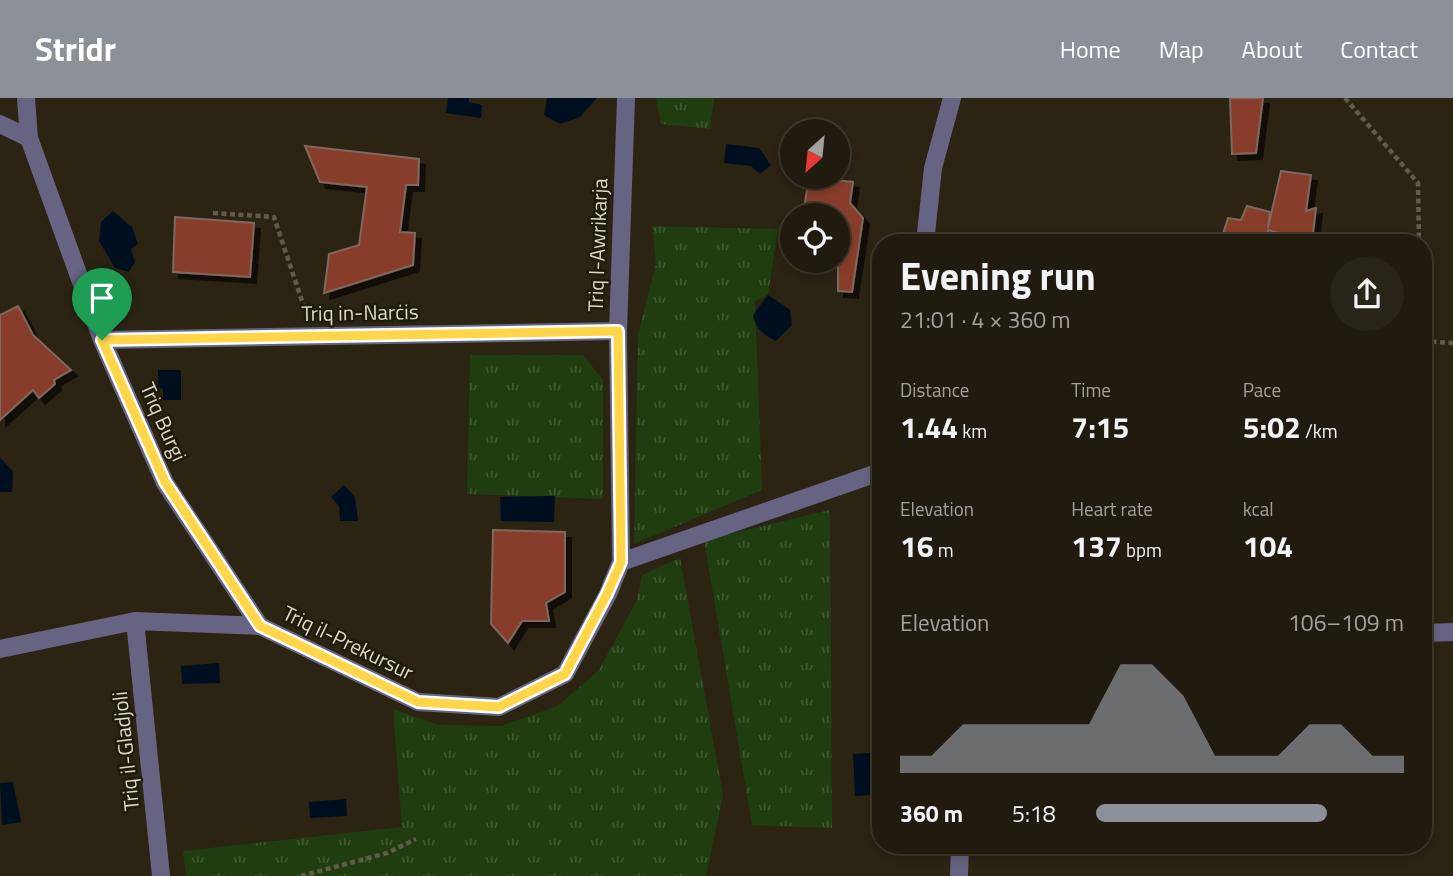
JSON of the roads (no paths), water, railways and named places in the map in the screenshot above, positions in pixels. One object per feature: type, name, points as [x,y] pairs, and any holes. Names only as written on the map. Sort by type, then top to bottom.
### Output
[{"type":"street","name":"Triq Burgi","points":[[26,98],[29,138],[102,340],[165,482],[260,626]]},
{"type":"street","name":"Triq l-Awrikarja","points":[[621,562],[618,331],[626,98]]},
{"type":"street","points":[[926,234],[933,168],[952,98]]},
{"type":"street","points":[[0,124],[29,138]]},
{"type":"street","name":"Triq in-Narċis","points":[[102,340],[618,331]]},
{"type":"street","points":[[621,562],[872,475]]},
{"type":"street","name":"Triq il-Prekursur","points":[[0,649],[135,621],[260,626],[418,702],[499,707],[565,674],[621,562]]},
{"type":"street","name":"Triq il-Gladjoli","points":[[135,621],[161,876]]},
{"type":"street","points":[[1432,633],[1453,632]]},
{"type":"street","points":[[959,876],[960,854]]},
{"type":"water","points":[[448,98],[469,98],[469,102],[482,105],[481,118],[446,113]]},
{"type":"water","points":[[547,98],[597,98],[580,117],[560,124],[544,115]]},
{"type":"water","points":[[726,144],[759,148],[771,165],[760,174],[751,166],[724,163]]},
{"type":"water","points":[[113,211],[132,227],[138,244],[131,249],[135,262],[129,272],[115,268],[99,241],[101,222]]},
{"type":"water","points":[[768,295],[790,310],[792,325],[776,341],[761,331],[753,315]]},
{"type":"water","points":[[158,370],[181,370],[181,400],[163,400],[163,389],[158,387]]},
{"type":"water","points":[[0,458],[13,471],[12,492],[0,492]]},
{"type":"water","points":[[344,485],[355,497],[358,521],[340,521],[339,506],[331,497]]},
{"type":"water","points":[[555,496],[554,522],[501,521],[500,497]]},
{"type":"water","points":[[219,663],[220,683],[182,684],[181,666]]},
{"type":"water","points":[[871,753],[872,795],[855,796],[853,754]]},
{"type":"water","points":[[13,782],[21,822],[2,825],[0,783]]},
{"type":"water","points":[[346,799],[347,816],[310,818],[309,802]]}]
